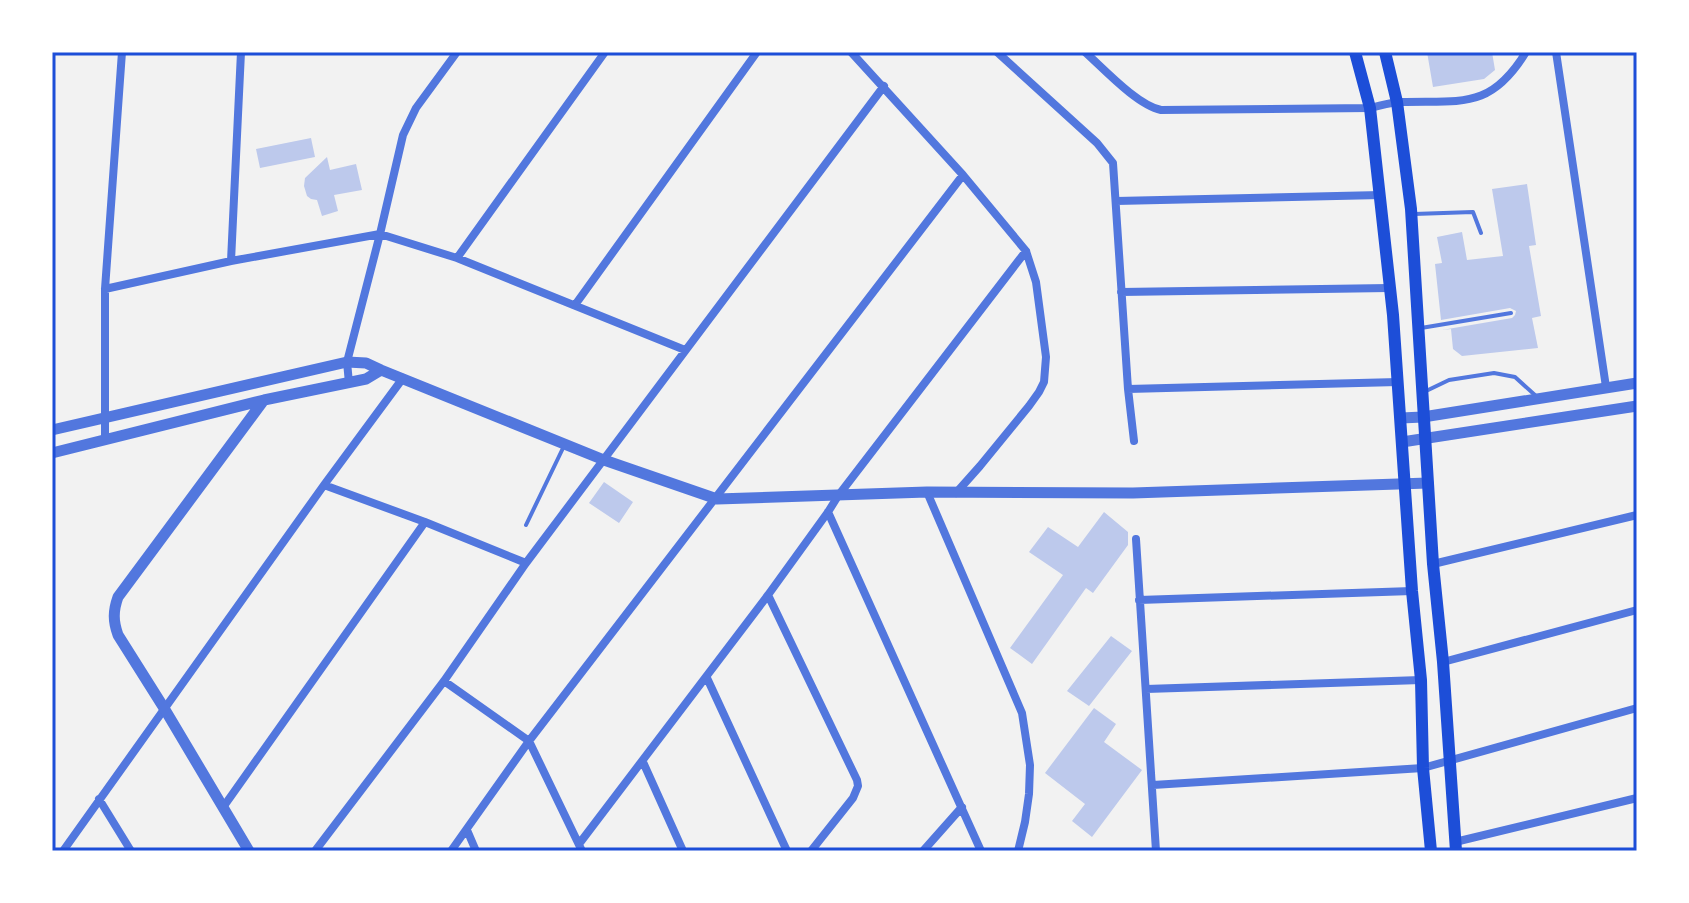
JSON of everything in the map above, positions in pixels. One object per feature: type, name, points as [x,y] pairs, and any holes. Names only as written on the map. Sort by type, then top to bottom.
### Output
[{"type":"main road","points":[[1355,52],[1370,108],[1393,315],[1431,851]]},
{"type":"main road","points":[[1385,52],[1397,102],[1412,214],[1433,564],[1455,846]]},
{"type":"main road","points":[[1393,315],[1419,322]]},
{"type":"street","points":[[105,440],[105,289],[122,52]]},
{"type":"street","points":[[231,261],[241,52]]},
{"type":"street","points":[[349,383],[347,362],[403,135],[408,121],[457,52]]},
{"type":"street","points":[[457,258],[605,52]]},
{"type":"street","points":[[575,305],[757,52]]},
{"type":"street","points":[[851,52],[963,175],[1026,251],[1036,282],[1046,357],[1044,382],[1029,406],[956,493]]},
{"type":"street","points":[[997,52],[1110,158],[1114,172],[1134,441]]},
{"type":"street","points":[[1085,52],[1135,96],[1152,108],[1161,110],[1370,108],[1397,102],[1468,100],[1498,85],[1514,70],[1526,52]]},
{"type":"street","points":[[1556,52],[1606,387]]},
{"type":"street","points":[[315,851],[444,681],[526,563],[884,86]]},
{"type":"street","points":[[451,851],[529,741],[963,175]]},
{"type":"street","points":[[1116,201],[1381,195]]},
{"type":"street","points":[[105,289],[231,261],[380,234],[457,258],[685,350]]},
{"type":"street","points":[[444,681],[529,741],[581,848],[838,496],[1026,251]]},
{"type":"street","points":[[1121,292],[1389,288]]},
{"type":"street","points":[[52,430],[347,362],[366,363],[604,460],[717,499],[927,492],[1133,493],[1428,483]]},
{"type":"street","points":[[52,453],[264,400],[366,379],[381,370]]},
{"type":"street","points":[[63,851],[403,378]]},
{"type":"street","points":[[1128,389],[1398,382]]},
{"type":"street","points":[[1401,418],[1637,383]]},
{"type":"street","points":[[249,851],[118,635],[114,610],[118,597],[264,400]]},
{"type":"street","points":[[1402,442],[1637,406]]},
{"type":"street","points":[[324,485],[526,563]]},
{"type":"street","points":[[927,492],[1022,713],[1030,765],[1029,794],[1018,851]]},
{"type":"street","points":[[828,512],[981,851]]},
{"type":"street","points":[[1433,564],[1637,515]]},
{"type":"street","points":[[224,806],[425,522]]},
{"type":"street","points":[[1136,539],[1156,851]]},
{"type":"street","points":[[1139,600],[1412,591]]},
{"type":"street","points":[[768,595],[857,780],[853,798],[811,851]]},
{"type":"street","points":[[1443,662],[1637,610]]},
{"type":"street","points":[[707,678],[787,851]]},
{"type":"street","points":[[1146,689],[1421,680]]},
{"type":"street","points":[[1153,785],[1423,768],[1637,708]]},
{"type":"street","points":[[643,762],[683,851]]},
{"type":"street","points":[[1455,846],[1637,798]]},
{"type":"street","points":[[99,799],[131,851]]},
{"type":"street","points":[[923,851],[962,807]]},
{"type":"street","points":[[467,830],[476,851]]},
{"type":"lane","points":[[1412,214],[1473,212],[1481,233]]},
{"type":"lane","points":[[1419,322],[1511,313]]},
{"type":"lane","points":[[1422,393],[1449,380],[1494,373],[1515,377],[1539,398]]},
{"type":"lane","points":[[526,525],[565,444]]},
{"type":"building","points":[[1427,52],[1492,52],[1495,70],[1484,79],[1433,87]]},
{"type":"building","points":[[311,138],[315,157],[260,168],[256,149]]},
{"type":"building","points":[[327,157],[330,170],[356,164],[362,190],[334,195],[338,211],[322,216],[317,200],[307,196],[304,186],[305,178]]},
{"type":"building","points":[[1527,184],[1536,245],[1529,246],[1541,316],[1532,318],[1538,348],[1462,356],[1453,349],[1451,329],[1442,330],[1512,318],[1516,311],[1510,308],[1441,320],[1435,264],[1442,263],[1437,237],[1462,232],[1467,260],[1503,256],[1492,189]]},
{"type":"building","points":[[604,482],[633,502],[619,523],[589,503]]},
{"type":"building","points":[[1104,512],[1128,532],[1128,545],[1093,593],[1086,588],[1032,664],[1010,648],[1063,575],[1029,552],[1048,527],[1078,547]]},
{"type":"building","points":[[1111,636],[1132,651],[1089,706],[1067,691]]},
{"type":"building","points":[[1094,708],[1116,724],[1104,742],[1142,770],[1092,837],[1072,821],[1085,804],[1045,773]]}]
